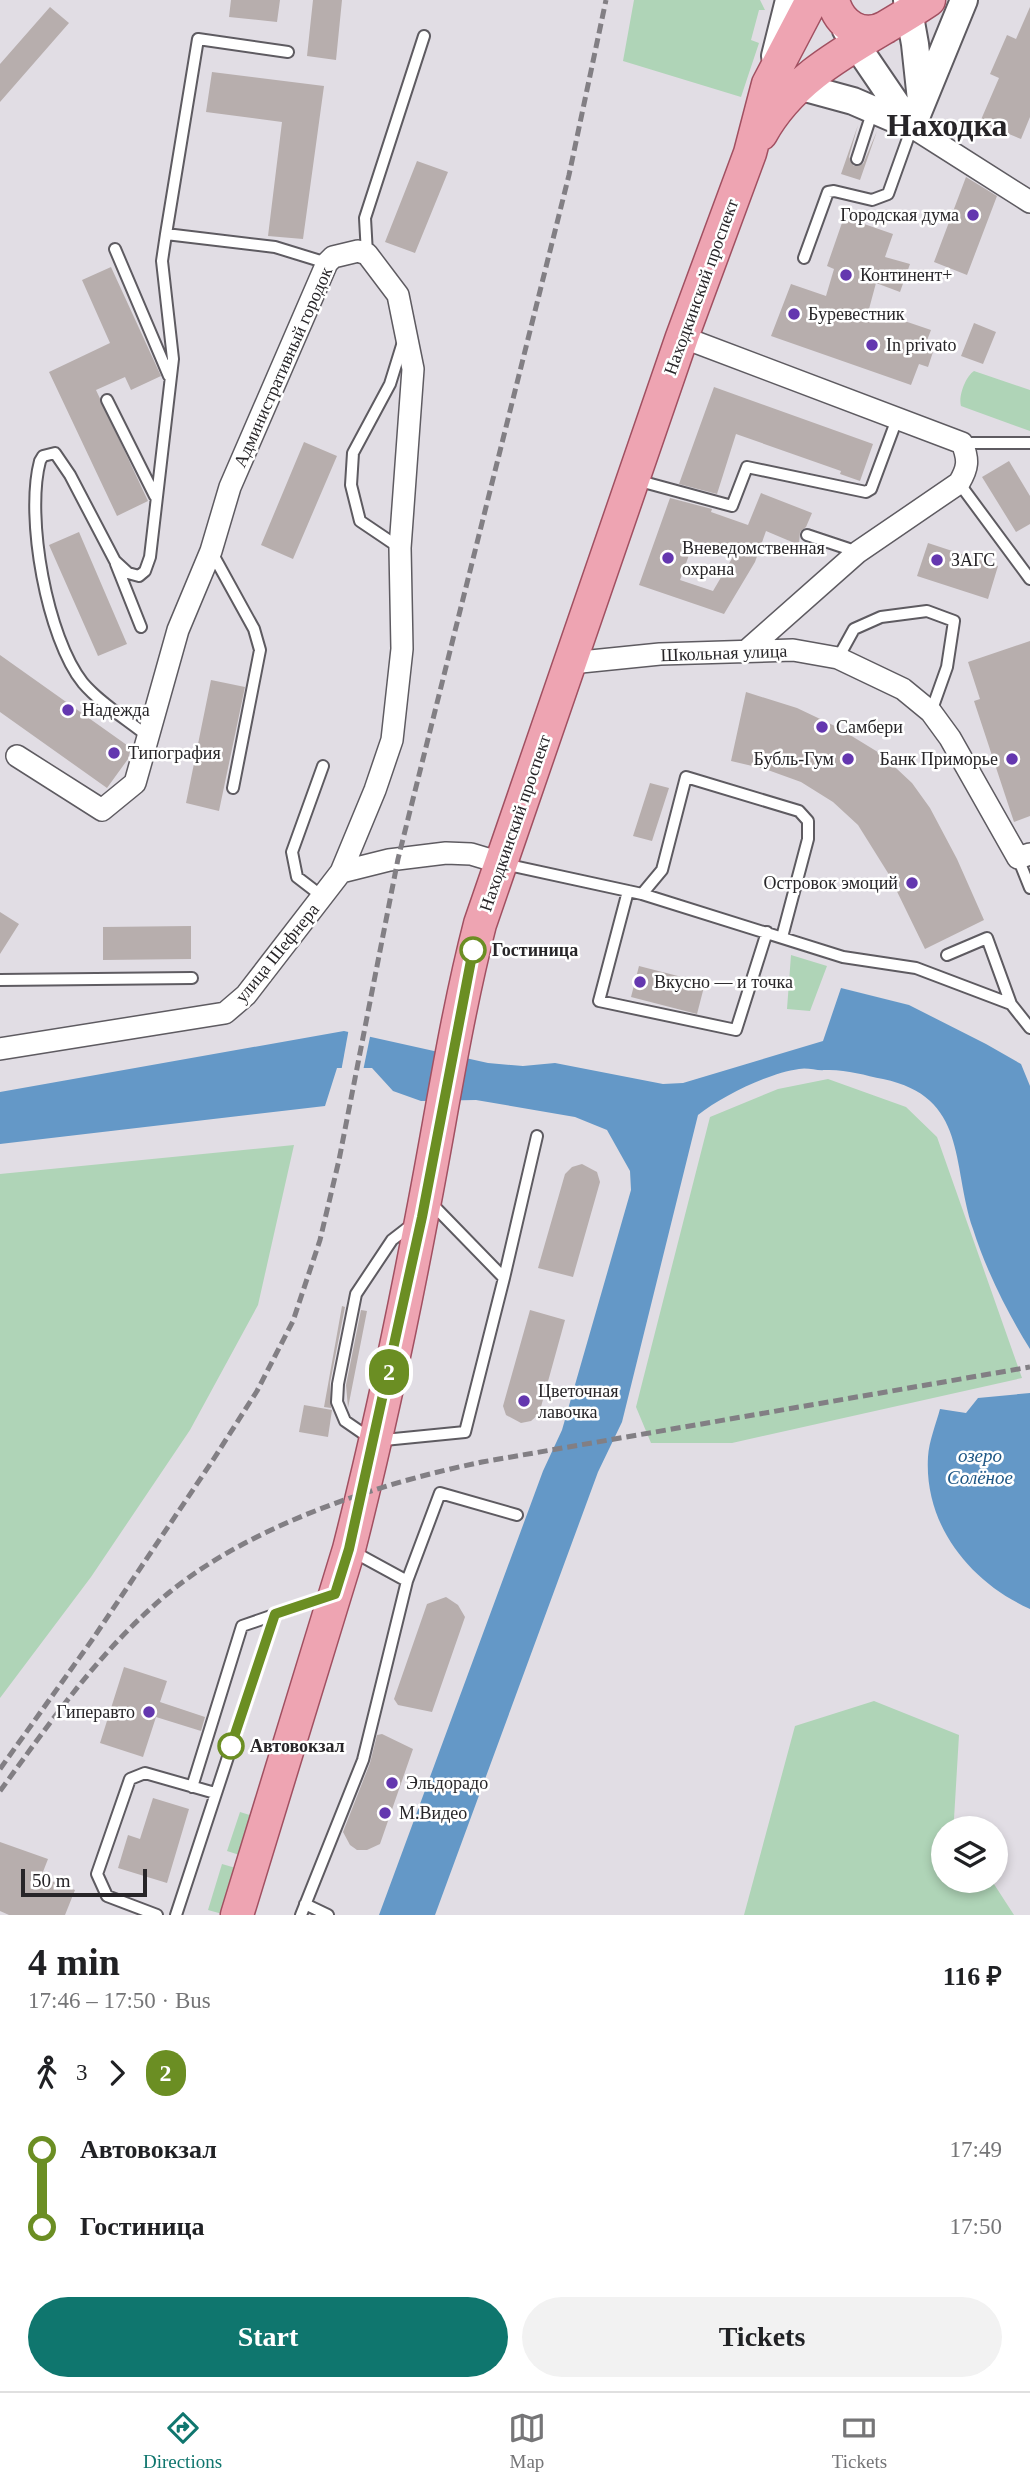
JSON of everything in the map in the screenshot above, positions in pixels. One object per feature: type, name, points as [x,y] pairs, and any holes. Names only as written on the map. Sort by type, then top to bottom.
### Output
[{"type":"main road","name":"Находкинский проспект","points":[[237,1915],[349,1549],[424,1207],[457,1024],[480,924],[682,337],[750,153],[828,3]]},
{"type":"main road","points":[[828,3],[850,27],[861,31],[882,29]]},
{"type":"main road","name":"Находкинский проспект","points":[[783,85],[882,29],[912,3]]},
{"type":"street","points":[[789,0],[783,85],[825,91],[873,110],[917,116]]},
{"type":"street","points":[[917,116],[964,0]]},
{"type":"street","points":[[828,3],[855,46],[917,116],[1030,202]]},
{"type":"street","points":[[912,3],[917,116]]},
{"type":"street","name":"Административный городок","points":[[17,756],[102,810],[135,783],[178,630],[211,551],[230,487],[327,263],[333,257],[358,251],[367,254]]},
{"type":"street","points":[[341,872],[375,790],[392,740],[402,649],[400,548],[413,369],[398,295],[367,254]]},
{"type":"street","points":[[682,337],[962,443],[968,456],[968,469],[959,483],[858,552],[745,652]]},
{"type":"street","name":"Школьная улица","points":[[571,663],[660,654],[793,650],[838,658],[904,689],[931,712],[1024,856]]},
{"type":"street","points":[[341,872],[389,860],[446,853],[471,854],[501,863]]},
{"type":"street","name":"улица Шефнера","points":[[0,1049],[225,1013],[246,995],[341,872]]},
{"type":"lane","points":[[367,254],[365,218],[424,36]]},
{"type":"lane","points":[[115,561],[128,573],[139,576],[145,571],[173,359],[162,261],[198,39],[288,52]]},
{"type":"lane","points":[[857,159],[873,110]]},
{"type":"lane","points":[[804,258],[828,192],[872,200],[888,194],[917,116]]},
{"type":"lane","points":[[166,234],[275,247],[327,263]]},
{"type":"lane","points":[[115,249],[170,379]]},
{"type":"lane","points":[[400,548],[360,521],[351,485],[353,453],[390,384],[405,336]]},
{"type":"lane","points":[[107,400],[155,495]]},
{"type":"lane","points":[[634,480],[732,506],[747,467],[866,492],[871,489],[897,419]]},
{"type":"lane","points":[[962,443],[1030,443]]},
{"type":"lane","points":[[141,627],[115,561],[55,453],[43,456],[38,467],[35,544],[52,610],[70,664],[90,690],[150,737]]},
{"type":"lane","points":[[959,483],[1030,579]]},
{"type":"lane","points":[[807,535],[858,552]]},
{"type":"lane","points":[[211,551],[254,629],[260,650],[233,788]]},
{"type":"lane","points":[[838,658],[853,629],[881,617],[927,611],[954,621],[947,667],[931,712]]},
{"type":"lane","points":[[323,766],[292,852],[293,870],[323,897]]},
{"type":"lane","points":[[642,894],[662,870],[686,777],[799,811],[808,821],[808,839],[782,937]]},
{"type":"lane","points":[[1024,856],[1030,888]]},
{"type":"lane","points":[[501,863],[642,894],[844,957],[916,968],[1011,1004]]},
{"type":"lane","points":[[628,891],[599,1001],[736,1031],[767,932]]},
{"type":"lane","points":[[947,955],[987,938],[1011,1004],[1030,1028]]},
{"type":"lane","points":[[0,980],[191,978]]},
{"type":"lane","points":[[505,1278],[424,1207],[392,1240],[356,1294],[337,1402],[345,1421],[374,1441],[466,1432],[505,1278],[537,1136]]},
{"type":"lane","points":[[328,1915],[303,1910],[363,1760],[407,1581],[440,1493],[517,1516]]},
{"type":"lane","points":[[349,1549],[407,1581]]},
{"type":"lane","points":[[192,1787],[242,1626],[335,1594]]},
{"type":"lane","points":[[176,1915],[275,1614]]},
{"type":"lane","points":[[157,1915],[107,1896],[97,1874],[130,1779],[145,1773],[215,1793]]},
{"type":"green space","points":[[634,0],[760,0],[765,10],[759,10],[751,40],[759,43],[741,97],[623,61]]},
{"type":"green space","points":[[974,371],[1030,390],[1030,431],[961,406],[963,387]]},
{"type":"green space","points":[[791,955],[827,966],[810,1011],[787,1009]]},
{"type":"green space","points":[[828,1079],[906,1107],[937,1137],[1022,1378],[732,1443],[651,1443],[636,1407],[710,1117],[778,1089]]},
{"type":"green space","points":[[294,1145],[258,1305],[190,1430],[91,1577],[0,1698],[0,1174]]},
{"type":"green space","points":[[874,1701],[959,1735],[954,1816],[931,1816],[931,1893],[1000,1893],[1014,1915],[744,1915],[795,1726]]},
{"type":"green space","points":[[240,1812],[262,1819],[249,1858],[227,1851]]},
{"type":"green space","points":[[222,1864],[246,1871],[226,1915],[208,1910]]},
{"type":"water","points":[[841,988],[909,1005],[1021,1064],[1030,1086],[1030,1349],[1005,1306],[984,1260],[966,1204],[952,1136],[943,1117],[930,1101],[910,1088],[883,1079],[847,1071],[802,1069],[787,1071],[746,1086],[698,1115],[622,1422],[598,1472],[435,1915],[379,1915],[543,1471],[562,1430],[631,1190],[630,1171],[607,1130],[575,1117],[476,1100],[421,1101],[393,1091],[372,1068],[337,1068],[325,1106],[0,1144],[0,1092],[344,1031],[488,1063],[523,1066],[555,1063],[663,1084],[683,1083],[823,1041]]},
{"type":"water","name":"озеро Солёное","points":[[1030,1393],[1030,1609],[1008,1598],[988,1583],[970,1567],[955,1548],[934,1506],[928,1457],[940,1409],[966,1413],[978,1398]]},
{"type":"pier","points":[[349,1028],[371,1032],[363,1071],[341,1072]]},
{"type":"building","points":[[231,0],[280,0],[277,22],[229,17]]},
{"type":"building","points":[[313,0],[342,0],[336,60],[307,56]]},
{"type":"building","points":[[50,7],[69,23],[0,102],[0,64]]},
{"type":"building","points":[[1030,7],[1030,117],[1021,139],[980,122],[999,78],[990,74],[1007,35],[1016,39]]},
{"type":"building","points":[[212,72],[324,86],[303,239],[268,236],[282,122],[206,112]]},
{"type":"building","points":[[858,125],[849,157],[854,166],[863,164],[877,131],[860,180],[841,174]]},
{"type":"building","points":[[417,161],[448,172],[415,253],[385,242]]},
{"type":"building","points":[[966,177],[997,196],[967,275],[934,262]]},
{"type":"building","points":[[844,217],[893,234],[885,257],[910,264],[900,292],[876,283],[869,309],[931,330],[926,343],[935,346],[928,367],[919,364],[911,385],[771,336],[791,284],[826,296],[834,269],[827,266]]},
{"type":"building","points":[[111,267],[161,376],[131,390],[125,377],[96,390],[148,501],[117,516],[49,372],[110,343],[82,280]]},
{"type":"building","points":[[974,323],[996,332],[983,364],[961,356]]},
{"type":"building","points":[[714,387],[873,444],[860,481],[840,474],[841,471],[736,434],[717,494],[679,484]]},
{"type":"building","points":[[304,442],[337,456],[293,559],[261,545]]},
{"type":"building","points":[[1009,461],[1030,496],[1030,524],[1016,532],[982,477]]},
{"type":"building","points":[[761,493],[812,513],[806,527],[800,532],[799,545],[766,531],[755,562],[724,614],[639,585],[670,498],[712,509],[711,512],[748,525]],"holes":[[[694,541],[734,555],[713,591],[680,580]]]},
{"type":"building","points":[[79,532],[127,644],[98,656],[49,545]]},
{"type":"building","points":[[928,543],[998,566],[988,599],[917,576]]},
{"type":"building","name":"Банк Приморье","points":[[1030,641],[1030,816],[1014,822],[974,701],[980,699],[968,662]]},
{"type":"building","points":[[0,655],[131,748],[128,759],[107,788],[0,712]]},
{"type":"building","points":[[211,680],[245,687],[219,811],[186,803]]},
{"type":"building","points":[[746,692],[797,708],[837,727],[881,754],[912,783],[930,808],[957,859],[984,920],[925,949],[888,873],[858,825],[833,802],[801,782],[765,769],[731,761]]},
{"type":"building","points":[[650,783],[669,788],[652,841],[633,836]]},
{"type":"building","points":[[0,912],[19,924],[0,954]]},
{"type":"building","points":[[191,926],[191,959],[103,960],[103,927]]},
{"type":"building","points":[[639,966],[705,983],[697,1014],[631,997]]},
{"type":"building","points":[[582,1164],[597,1172],[600,1182],[573,1277],[538,1268],[565,1174],[572,1167]]},
{"type":"building","points":[[342,1306],[345,1307],[330,1383],[331,1408],[324,1407]]},
{"type":"building","points":[[361,1310],[367,1311],[348,1408],[346,1385]]},
{"type":"building","points":[[530,1310],[565,1320],[539,1414],[531,1421],[521,1423],[506,1415],[503,1406]]},
{"type":"building","points":[[304,1405],[332,1410],[328,1437],[299,1432]]},
{"type":"building","points":[[446,1597],[458,1605],[465,1617],[432,1712],[398,1705],[394,1699],[427,1604]]},
{"type":"building","points":[[124,1667],[167,1681],[160,1702],[205,1717],[201,1731],[156,1717],[143,1757],[100,1743]]},
{"type":"building","points":[[382,1734],[413,1749],[380,1844],[367,1850],[357,1850],[350,1845],[343,1832],[370,1763],[377,1735]]},
{"type":"building","points":[[153,1798],[189,1809],[167,1883],[118,1868],[128,1835],[140,1839]]},
{"type":"building","points":[[0,1842],[48,1859],[41,1877],[75,1890],[65,1915],[9,1915],[0,1911]]},
{"type":"railway","points":[[0,1769],[92,1640],[213,1460],[257,1391],[293,1321],[320,1240],[339,1160],[398,859],[569,175],[606,0]]},
{"type":"railway","points":[[0,1791],[79,1685],[146,1613],[204,1567],[279,1526],[319,1509],[402,1482],[482,1462],[1030,1367]]},
{"type":"bus line","name":"2","points":[[231,1746],[275,1614],[335,1594],[349,1549],[422,1217],[473,950]]},
{"type":"place","name":"Городская дума","points":[[973,215]]},
{"type":"place","name":"Континент+","points":[[846,275]]},
{"type":"place","name":"Буревестник","points":[[794,314]]},
{"type":"place","name":"In privato","points":[[872,345]]},
{"type":"place","name":"Вневедомственная охрана","points":[[668,558]]},
{"type":"place","name":"ЗАГС","points":[[937,560]]},
{"type":"place","name":"Надежда","points":[[68,710]]},
{"type":"place","name":"Самбери","points":[[822,727]]},
{"type":"place","name":"Типография","points":[[114,753]]},
{"type":"place","name":"Бубль-Гум","points":[[848,759]]},
{"type":"place","name":"Банк Приморье","points":[[1012,759]]},
{"type":"place","name":"Островок эмоций","points":[[912,883]]},
{"type":"place","name":"Гостиница","points":[[473,950]]},
{"type":"place","name":"Вкусно — и точка","points":[[640,982]]},
{"type":"place","name":"Цветочная лавочка","points":[[524,1401]]},
{"type":"place","name":"Гиперавто","points":[[149,1712]]},
{"type":"place","name":"Автовокзал","points":[[231,1746]]},
{"type":"place","name":"Эльдорадо","points":[[392,1783]]},
{"type":"place","name":"М.Видео","points":[[385,1813]]},
{"type":"district","name":"Находка","points":[[947,125]]}]
